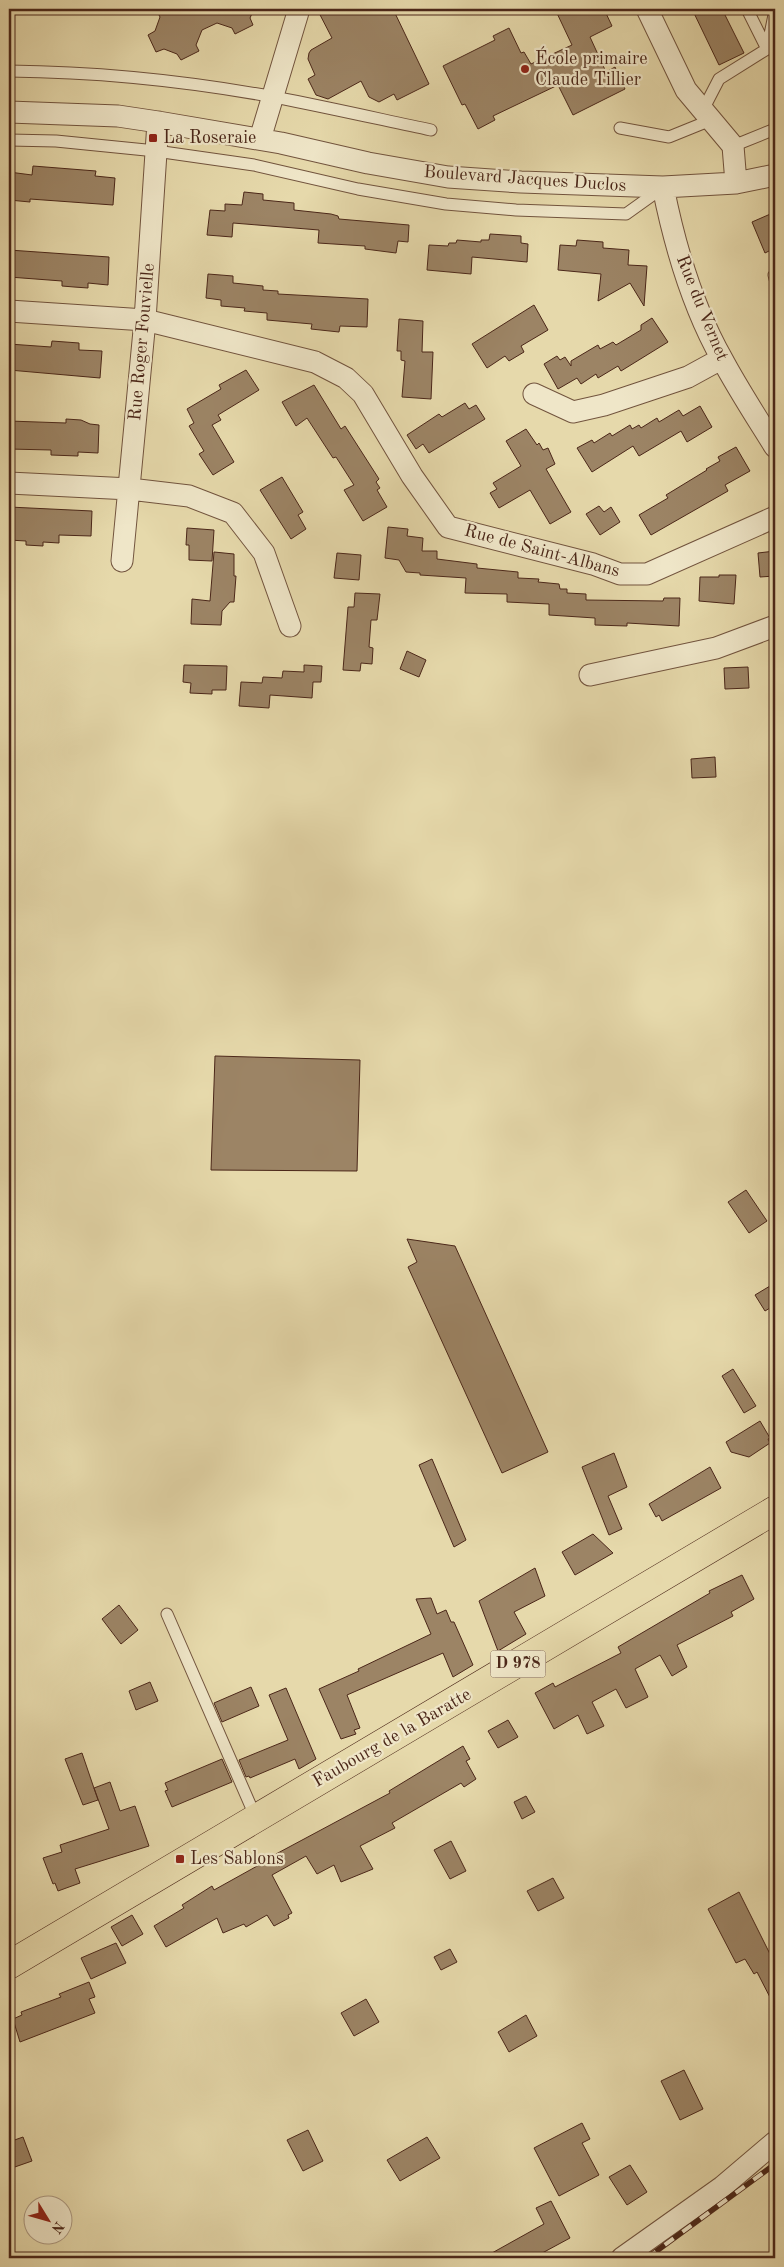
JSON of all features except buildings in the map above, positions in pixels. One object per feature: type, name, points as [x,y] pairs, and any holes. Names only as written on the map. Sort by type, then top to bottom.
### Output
[{"type":"main road","name":"Faubourg de la Baratte","points":[[9,1965],[775,1510]]},
{"type":"street","points":[[260,139],[299,9]]},
{"type":"street","points":[[647,9],[686,90],[734,146],[736,182]]},
{"type":"street","name":"Boulevard Jacques Duclos","points":[[9,112],[118,116],[260,139],[448,177],[663,188],[736,182],[775,175]]},
{"type":"street","name":"Rue Roger Fouvielle","points":[[122,561],[144,320],[158,122]]},
{"type":"street","name":"Rue du Vernet","points":[[663,188],[688,282],[721,359],[775,447]]},
{"type":"street","name":"Rue de Saint-Albans","points":[[9,311],[144,320],[315,362],[346,378],[364,394],[412,476],[448,527],[593,564],[620,574],[647,574],[775,517]]},
{"type":"street","points":[[534,394],[573,412],[604,405],[688,376],[721,359]]},
{"type":"street","points":[[9,483],[130,489],[189,496],[233,513],[264,553],[290,626]]},
{"type":"street","points":[[590,675],[716,648],[775,626]]},
{"type":"street","points":[[622,2258],[722,2187],[775,2142]]},
{"type":"lane","points":[[747,9],[767,50]]},
{"type":"lane","points":[[620,128],[669,137],[707,115],[720,78],[767,50],[775,10]]},
{"type":"lane","points":[[9,71],[57,71],[173,83],[273,97],[431,130]]},
{"type":"lane","points":[[734,146],[775,130]]},
{"type":"lane","points":[[9,140],[56,141],[156,150],[254,165],[358,189],[446,204],[516,210],[626,214],[663,188]]},
{"type":"lane","points":[[775,275],[775,279]]},
{"type":"lane","points":[[167,1614],[256,1818]]},
{"type":"railway","points":[[647,2258],[775,2164]]},
{"type":"place","name":"École primaire Claude Tillier","points":[[525,69]]},
{"type":"place","name":"La Roseraie","points":[[153,138]]},
{"type":"place","name":"Les Sablons","points":[[180,1859]]}]
